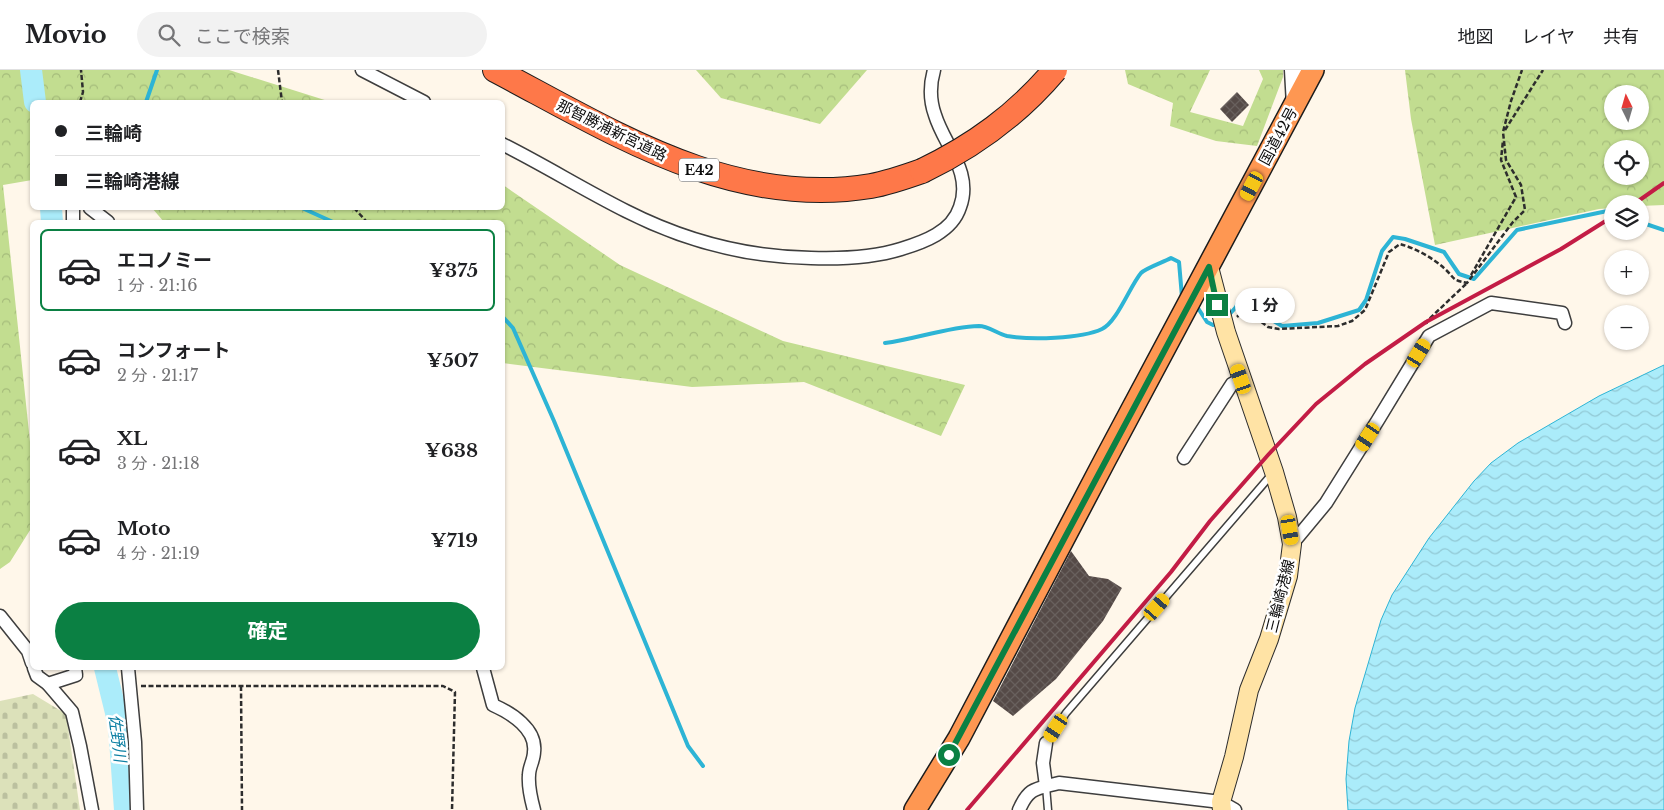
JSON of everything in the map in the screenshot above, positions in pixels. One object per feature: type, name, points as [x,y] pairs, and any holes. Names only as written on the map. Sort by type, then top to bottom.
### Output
[{"type":"highway","name":"那智勝浦新宮道路","points":[[495,70],[628,140],[700,170],[730,179],[790,190],[817,191],[873,186],[922,171],[948,158],[977,141],[1005,120],[1040,88],[1055,70]]},
{"type":"highway","name":"国道42号","points":[[915,810],[960,738],[1314,70]]},
{"type":"main road","name":"三輪崎港線","points":[[1209,267],[1217,305],[1231,327],[1241,379],[1274,472],[1287,517],[1292,544],[1288,576],[1269,639],[1250,690],[1234,757],[1226,807]]},
{"type":"street","points":[[362,70],[420,100]]},
{"type":"street","points":[[505,146],[627,212],[668,229],[720,246],[754,254],[796,258],[847,259],[877,255],[917,244],[939,234],[947,227],[960,207],[963,193],[962,171],[935,115],[931,98],[934,70]]},
{"type":"street","points":[[1293,70],[1295,105]]},
{"type":"street","points":[[93,210],[105,220]]},
{"type":"street","points":[[1292,544],[1331,494],[1429,336],[1491,303],[1562,313],[1565,323]]},
{"type":"street","points":[[1184,458],[1232,384],[1241,379]]},
{"type":"street","points":[[0,616],[28,651],[30,658]]},
{"type":"street","points":[[35,670],[37,676],[48,684],[72,712],[92,810]]},
{"type":"street","points":[[48,684],[76,675],[75,670]]},
{"type":"street","points":[[128,670],[135,742],[137,810]]},
{"type":"street","points":[[484,670],[493,705],[523,724],[534,740],[535,750],[529,773],[534,810]]},
{"type":"street","points":[[1046,743],[1043,763],[1046,786]]},
{"type":"street","points":[[1019,810],[1025,796],[1034,789],[1059,783],[1226,807]]},
{"type":"lane","points":[[1046,743],[1066,712],[1274,472]]},
{"type":"lane","points":[[1046,786],[1048,810]]},
{"type":"path","points":[[80,70],[82,92],[80,100]]},
{"type":"path","points":[[278,70],[282,100]]},
{"type":"path","points":[[1467,283],[1516,197],[1501,160],[1510,101],[1522,70]]},
{"type":"path","points":[[1426,322],[1467,283],[1513,222],[1525,210],[1522,185],[1506,160],[1504,132],[1543,70]]},
{"type":"path","points":[[356,210],[365,220]]},
{"type":"path","points":[[1231,327],[1238,315],[1243,311],[1268,327],[1279,330],[1338,326],[1352,321],[1365,310],[1389,252],[1400,244],[1420,252],[1444,268],[1455,281],[1467,283]]},
{"type":"path","points":[[129,686],[443,686],[455,692],[452,810]]},
{"type":"path","points":[[241,686],[242,810]]},
{"type":"green space","points":[[0,70],[229,70],[325,100],[30,100],[30,180],[3,185],[30,442],[30,530],[10,562],[0,569]]},
{"type":"green space","points":[[696,70],[867,70],[820,124],[721,98]]},
{"type":"green space","points":[[1125,70],[1210,70],[1190,112],[1243,126],[1263,79],[1259,70],[1283,70],[1283,77],[1257,146],[1216,141],[1170,126],[1173,103],[1128,84]]},
{"type":"green space","points":[[1405,70],[1664,70],[1664,205],[1649,206],[1649,195],[1604,195],[1604,209],[1435,245],[1411,119]]},
{"type":"green space","points":[[505,186],[620,265],[783,341],[965,385],[941,436],[804,382],[692,387],[505,363],[505,220],[162,220],[154,210],[505,210]]},
{"type":"green space","points":[[33,694],[66,714],[80,810],[0,810],[0,701]]},
{"type":"water","points":[[1664,365],[1664,810],[1348,810],[1346,779],[1349,741],[1355,708],[1381,620],[1392,595],[1429,538],[1474,481],[1491,463],[1518,443],[1599,396]]},
{"type":"building","points":[[1237,92],[1249,105],[1232,122],[1220,109]]},
{"type":"building","points":[[1071,551],[1089,576],[1108,579],[1122,588],[1103,621],[1056,679],[1013,716],[993,701]]},
{"type":"waterway","name":"佐野川","points":[[31,70],[35,100]]},
{"type":"waterway","points":[[147,100],[157,70]]},
{"type":"waterway","name":"佐野川","points":[[51,210],[52,220]]},
{"type":"waterway","points":[[306,210],[329,220]]},
{"type":"waterway","points":[[1228,316],[1236,307],[1240,298],[1253,292],[1260,296],[1272,320],[1282,326],[1318,323],[1359,310],[1366,300],[1382,251],[1393,237],[1444,252],[1459,274],[1474,279],[1517,230],[1604,212]]},
{"type":"waterway","points":[[1649,225],[1664,230]]},
{"type":"waterway","points":[[885,343],[979,326],[1007,336],[1029,338],[1069,337],[1093,332],[1102,329],[1113,319],[1141,273],[1171,258],[1179,262],[1183,298]]},
{"type":"waterway","points":[[1196,305],[1207,322],[1213,325],[1218,322]]},
{"type":"waterway","points":[[505,319],[513,328],[554,421],[688,746],[703,766]]},
{"type":"waterway","name":"佐野川","points":[[105,670],[119,725],[125,810]]},
{"type":"railway","points":[[1647,195],[1664,183]]},
{"type":"railway","points":[[967,810],[1171,572],[1210,521],[1316,404],[1365,364],[1426,322],[1561,249],[1604,222]]},
{"type":"route","points":[[949,755],[960,738],[1105,460],[1209,267],[1217,305]]}]
